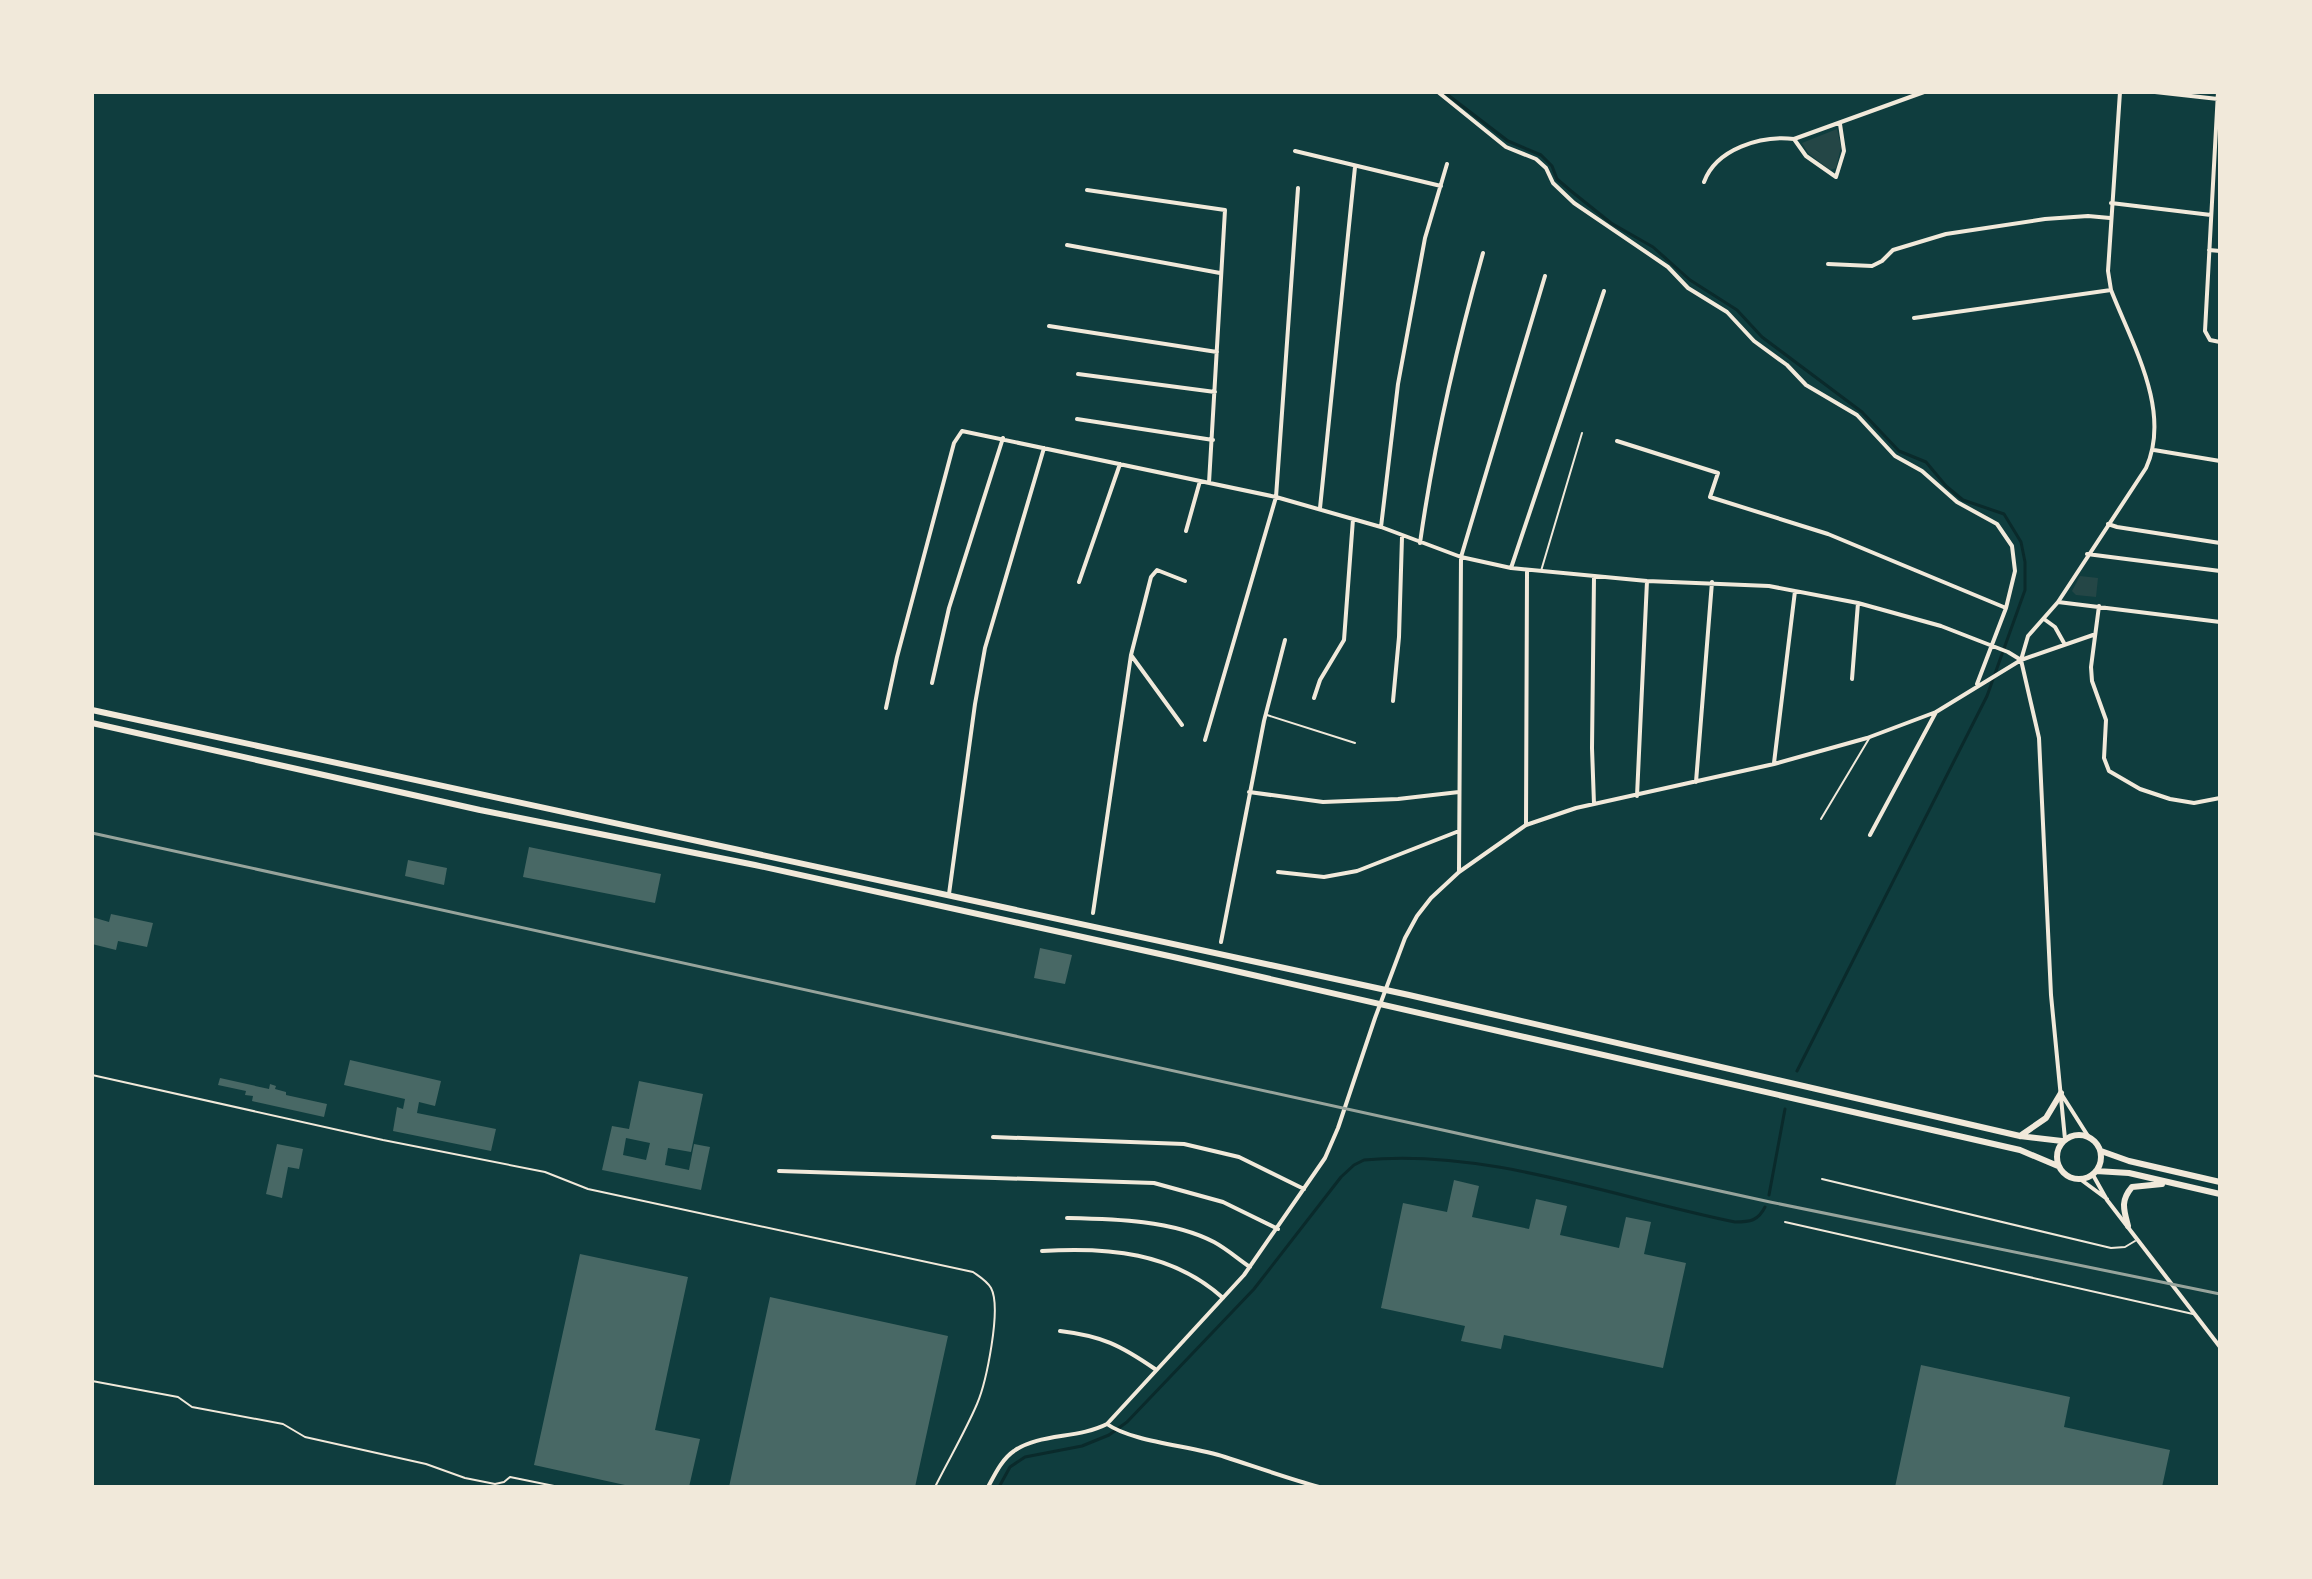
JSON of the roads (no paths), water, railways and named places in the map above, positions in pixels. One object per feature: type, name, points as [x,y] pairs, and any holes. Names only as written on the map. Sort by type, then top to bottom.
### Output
[{"type":"main road","points":[[92,710],[1385,989],[2020,1136],[2064,1140],[2078,1134],[2088,1136],[2101,1151],[2101,1162],[2095,1173]]},
{"type":"main road","points":[[92,723],[480,810],[755,865],[1380,1003],[2020,1150],[2080,1179],[2095,1173],[2129,1173],[2220,1194]]},
{"type":"main road","points":[[2020,1136],[2046,1118],[2061,1093]]},
{"type":"main road","points":[[2058,1166],[2057,1150],[2064,1140]]},
{"type":"main road","points":[[2101,1151],[2129,1161],[2220,1182]]},
{"type":"main road","points":[[2128,1226],[2123,1205],[2124,1196],[2132,1187],[2174,1184]]},
{"type":"street","points":[[1438,92],[1506,147],[1536,159],[1546,168],[1553,183],[1574,203],[1668,267],[1688,288],[1727,312],[1754,341],[1787,365],[1806,385],[1857,415],[1895,456],[1922,471],[1957,502],[1997,524],[2012,546],[2015,562],[2006,608],[1976,686]]},
{"type":"street","points":[[1704,182],[1713,165],[1735,150],[1764,141],[1794,139],[1924,92]]},
{"type":"street","points":[[2064,1140],[2051,995],[2039,738],[2021,660],[2028,636],[2058,602],[2146,468],[2154,450],[2156,434],[2152,399],[2111,290],[2108,271],[2120,92]]},
{"type":"street","points":[[2155,92],[2218,99]]},
{"type":"street","points":[[2218,92],[2217,176],[2211,215],[2205,331],[2208,338],[2220,342]]},
{"type":"street","points":[[1794,139],[1806,156],[1836,177],[1844,151],[1840,124]]},
{"type":"street","points":[[1295,151],[1441,186]]},
{"type":"street","points":[[1381,527],[1398,384],[1425,238],[1447,164]]},
{"type":"street","points":[[1320,508],[1355,167]]},
{"type":"street","points":[[1205,740],[1276,497],[1298,188]]},
{"type":"street","points":[[1087,190],[1225,210],[1209,483]]},
{"type":"street","points":[[2111,203],[2211,215]]},
{"type":"street","points":[[1828,264],[1872,266],[1893,250],[1946,234],[2045,219],[2110,218]]},
{"type":"street","points":[[1067,245],[1220,273]]},
{"type":"street","points":[[2209,250],[2220,251]]},
{"type":"street","points":[[1420,543],[1430,470],[1443,409],[1483,253]]},
{"type":"street","points":[[1459,872],[1461,557],[1545,276]]},
{"type":"street","points":[[1914,318],[2111,290]]},
{"type":"street","points":[[1511,568],[1604,291]]},
{"type":"street","points":[[1049,326],[1217,352]]},
{"type":"street","points":[[1078,374],[1215,392]]},
{"type":"street","points":[[1077,419],[1213,440]]},
{"type":"street","points":[[886,708],[954,443],[962,431],[1276,497],[1381,527],[1461,557],[1511,568],[1647,581],[1769,586],[1858,603],[1941,626],[2021,660]]},
{"type":"street","points":[[932,683],[949,608],[1003,438]]},
{"type":"street","points":[[1617,441],[1718,473],[1710,497],[1828,534],[2006,608]]},
{"type":"street","points":[[949,894],[985,648],[1045,447]]},
{"type":"street","points":[[2154,450],[2220,461]]},
{"type":"street","points":[[1079,582],[1120,464]]},
{"type":"street","points":[[1186,531],[1200,481]]},
{"type":"street","points":[[1314,698],[1320,680],[1344,640],[1353,519]]},
{"type":"street","points":[[2108,524],[2220,543]]},
{"type":"street","points":[[1393,701],[1399,637],[1402,537]]},
{"type":"street","points":[[2087,554],[2220,571]]},
{"type":"street","points":[[1093,913],[1131,655],[1153,571],[1163,570],[1185,581]]},
{"type":"street","points":[[1526,825],[1527,571]]},
{"type":"street","points":[[1594,577],[1594,804]]},
{"type":"street","points":[[1637,796],[1647,581]]},
{"type":"street","points":[[1696,782],[1712,582]]},
{"type":"street","points":[[1774,764],[1795,591]]},
{"type":"street","points":[[2058,602],[2220,622]]},
{"type":"street","points":[[1852,679],[1858,603]]},
{"type":"street","points":[[2099,606],[2093,635],[2092,681],[2106,720],[2104,758],[2109,771],[2140,789],[2170,799],[2194,803],[2220,798]]},
{"type":"street","points":[[2044,619],[2055,627],[2064,643]]},
{"type":"street","points":[[988,1487],[1007,1457],[1024,1445],[1089,1433],[1107,1424],[1250,1267],[1332,1144],[1385,989],[1417,916],[1459,872],[1526,825],[1594,804],[1774,764],[1870,736],[1936,712],[2021,660],[2093,635]]},
{"type":"street","points":[[1221,942],[1249,792],[1285,640]]},
{"type":"street","points":[[1131,655],[1182,725]]},
{"type":"street","points":[[1870,835],[1936,712]]},
{"type":"street","points":[[1249,792],[1323,802],[1398,799],[1459,792]]},
{"type":"street","points":[[1278,872],[1324,877],[1357,871],[1459,831]]},
{"type":"street","points":[[2061,1093],[2088,1136]]},
{"type":"street","points":[[993,1137],[1184,1144],[1212,1149],[1253,1163],[1304,1189]]},
{"type":"street","points":[[779,1171],[1154,1183],[1223,1202],[1278,1229]]},
{"type":"street","points":[[2095,1173],[2107,1200]]},
{"type":"street","points":[[2080,1179],[2107,1200],[2220,1347]]},
{"type":"street","points":[[1067,1218],[1163,1225],[1213,1242],[1250,1267]]},
{"type":"street","points":[[1042,1251],[1111,1252],[1178,1266],[1202,1280],[1223,1298]]},
{"type":"street","points":[[1060,1331],[1092,1335],[1128,1351],[1155,1369]]},
{"type":"street","points":[[1107,1424],[1123,1435],[1224,1457],[1263,1472],[1319,1487]]},
{"type":"lane","points":[[1541,572],[1582,433]]},
{"type":"lane","points":[[1266,714],[1355,743]]},
{"type":"lane","points":[[1821,819],[1870,736]]},
{"type":"lane","points":[[92,1075],[383,1140],[545,1172],[588,1189],[973,1272],[985,1280],[994,1296],[996,1314],[991,1343],[978,1401],[935,1487]]},
{"type":"lane","points":[[1822,1179],[2111,1248],[2125,1247],[2138,1239]]},
{"type":"lane","points":[[1785,1222],[2194,1314]]},
{"type":"lane","points":[[92,1381],[178,1397],[192,1407],[283,1424],[305,1437],[426,1464],[484,1482],[504,1482],[510,1477],[559,1487]]},
{"type":"waterway","points":[[1444,92],[1508,141],[1541,155],[1552,166],[1557,179],[1571,191],[1611,223],[1653,247],[1690,280],[1737,310],[1762,337],[1862,412],[1899,451],[1926,462],[1946,486],[1963,500],[2004,514],[2021,542],[2025,590],[1987,696],[1797,1071]]},
{"type":"waterway","points":[[1769,1195],[1785,1109]]},
{"type":"waterway","points":[[999,1487],[1010,1467],[1025,1457],[1082,1446],[1109,1435],[1127,1422],[1254,1289],[1341,1177],[1364,1160],[1410,1158],[1504,1168],[1735,1222],[1753,1220],[1765,1207]]},
{"type":"railway","points":[[92,833],[1770,1202],[2220,1294]]}]
